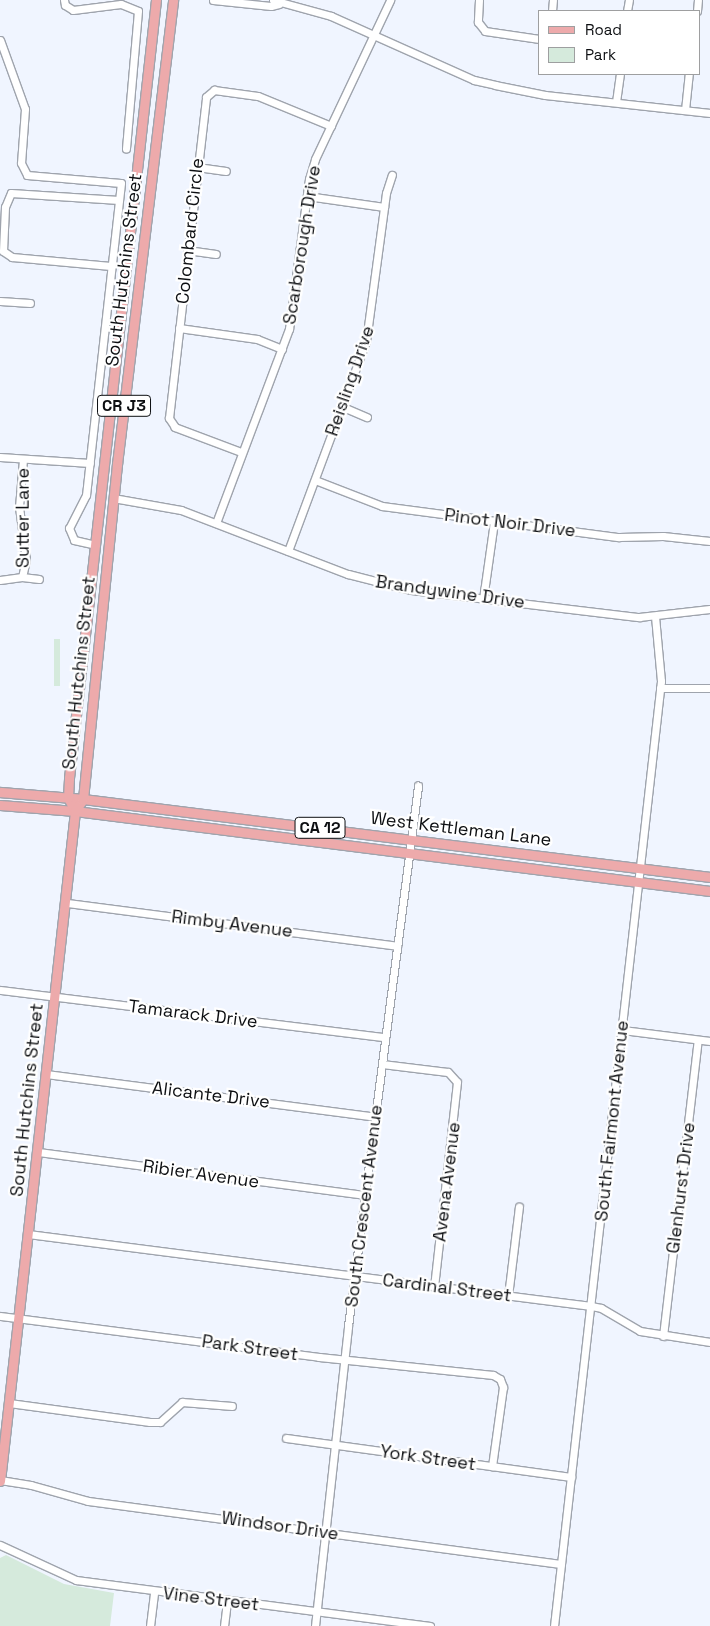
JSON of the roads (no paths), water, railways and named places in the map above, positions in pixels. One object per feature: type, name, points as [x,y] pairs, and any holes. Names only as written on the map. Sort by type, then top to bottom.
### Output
[{"type":"main road","name":"South Hutchins Street","points":[[68,798],[81,666],[156,0]]},
{"type":"main road","name":"South Hutchins Street","points":[[0,1480],[67,902],[75,811],[83,799],[113,498],[173,0]]},
{"type":"main road","points":[[81,666],[85,681],[94,691]]},
{"type":"main road","name":"West Kettleman Lane","points":[[0,792],[83,799],[710,877]]},
{"type":"main road","points":[[68,798],[75,811]]},
{"type":"main road","name":"West Kettleman Lane","points":[[0,805],[75,811],[710,891]]},
{"type":"main road","points":[[205,827],[232,817]]},
{"type":"street","points":[[64,0],[65,5],[74,10],[121,4],[138,11],[126,148]]},
{"type":"street","points":[[213,0],[271,6],[276,2],[330,16],[474,80],[545,95],[710,113]]},
{"type":"street","name":"Scarborough Drive","points":[[216,523],[241,452],[282,349],[293,310],[307,196],[315,159],[390,0]]},
{"type":"street","points":[[479,0],[478,22],[485,31],[538,38]]},
{"type":"street","points":[[0,40],[25,109],[22,169],[32,176],[121,183],[86,495],[69,528],[74,540],[95,545]]},
{"type":"street","points":[[616,102],[620,75]]},
{"type":"street","points":[[685,110],[689,75]]},
{"type":"street","name":"Colombard Circle","points":[[241,452],[171,423],[187,250],[206,97],[214,90],[273,100],[330,126]]},
{"type":"street","points":[[196,167],[226,171]]},
{"type":"street","name":"Reisling Drive","points":[[288,551],[366,341],[384,207],[392,175]]},
{"type":"street","points":[[112,266],[12,258],[2,250],[6,207],[12,193],[119,200]]},
{"type":"street","points":[[307,196],[384,207]]},
{"type":"street","points":[[187,250],[216,254]]},
{"type":"street","points":[[0,301],[30,303]]},
{"type":"street","points":[[179,328],[257,339],[282,349]]},
{"type":"street","points":[[343,406],[368,417]]},
{"type":"street","points":[[0,457],[90,463]]},
{"type":"street","name":"Sutter Lane","points":[[22,576],[26,560],[19,507],[23,459]]},
{"type":"street","name":"Pinot Noir Drive","points":[[314,480],[382,506],[619,537],[663,536],[710,541]]},
{"type":"street","name":"Brandywine Drive","points":[[113,498],[173,509],[216,523],[376,583],[483,599],[639,617],[710,609]]},
{"type":"street","points":[[483,599],[494,522]]},
{"type":"street","points":[[0,580],[22,576],[40,579]]},
{"type":"street","name":"South Fairmont Avenue","points":[[554,1626],[660,688],[655,616]]},
{"type":"street","points":[[660,688],[710,688]]},
{"type":"street","name":"South Crescent Avenue","points":[[315,1626],[354,1276],[409,839],[418,786]]},
{"type":"street","name":"Rimby Avenue","points":[[67,902],[397,946]]},
{"type":"street","name":"Tamarack Drive","points":[[0,990],[385,1038]]},
{"type":"street","points":[[622,1030],[710,1041]]},
{"type":"street","name":"Glenhurst Drive","points":[[663,1336],[698,1040]]},
{"type":"street","name":"Avena Avenue","points":[[382,1064],[448,1072],[455,1076],[458,1088],[434,1288]]},
{"type":"street","name":"Alicante Drive","points":[[46,1074],[375,1117]]},
{"type":"street","name":"Ribier Avenue","points":[[38,1152],[364,1195]]},
{"type":"street","points":[[508,1296],[519,1207]]},
{"type":"street","name":"Cardinal Street","points":[[28,1234],[434,1288],[591,1306],[602,1308],[640,1331],[710,1342]]},
{"type":"street","name":"Park Street","points":[[0,1316],[344,1360],[493,1375],[500,1380],[503,1387],[492,1466]]},
{"type":"street","points":[[9,1403],[155,1422],[160,1422],[182,1402],[232,1406]]},
{"type":"street","name":"York Street","points":[[286,1438],[571,1477]]},
{"type":"street","name":"Windsor Drive","points":[[0,1480],[31,1484],[88,1501],[561,1564]]},
{"type":"street","name":"Vine Street","points":[[0,1545],[76,1580],[154,1592],[430,1626]]},
{"type":"street","points":[[150,1626],[154,1592]]},
{"type":"street","points":[[224,1626],[227,1601]]}]
